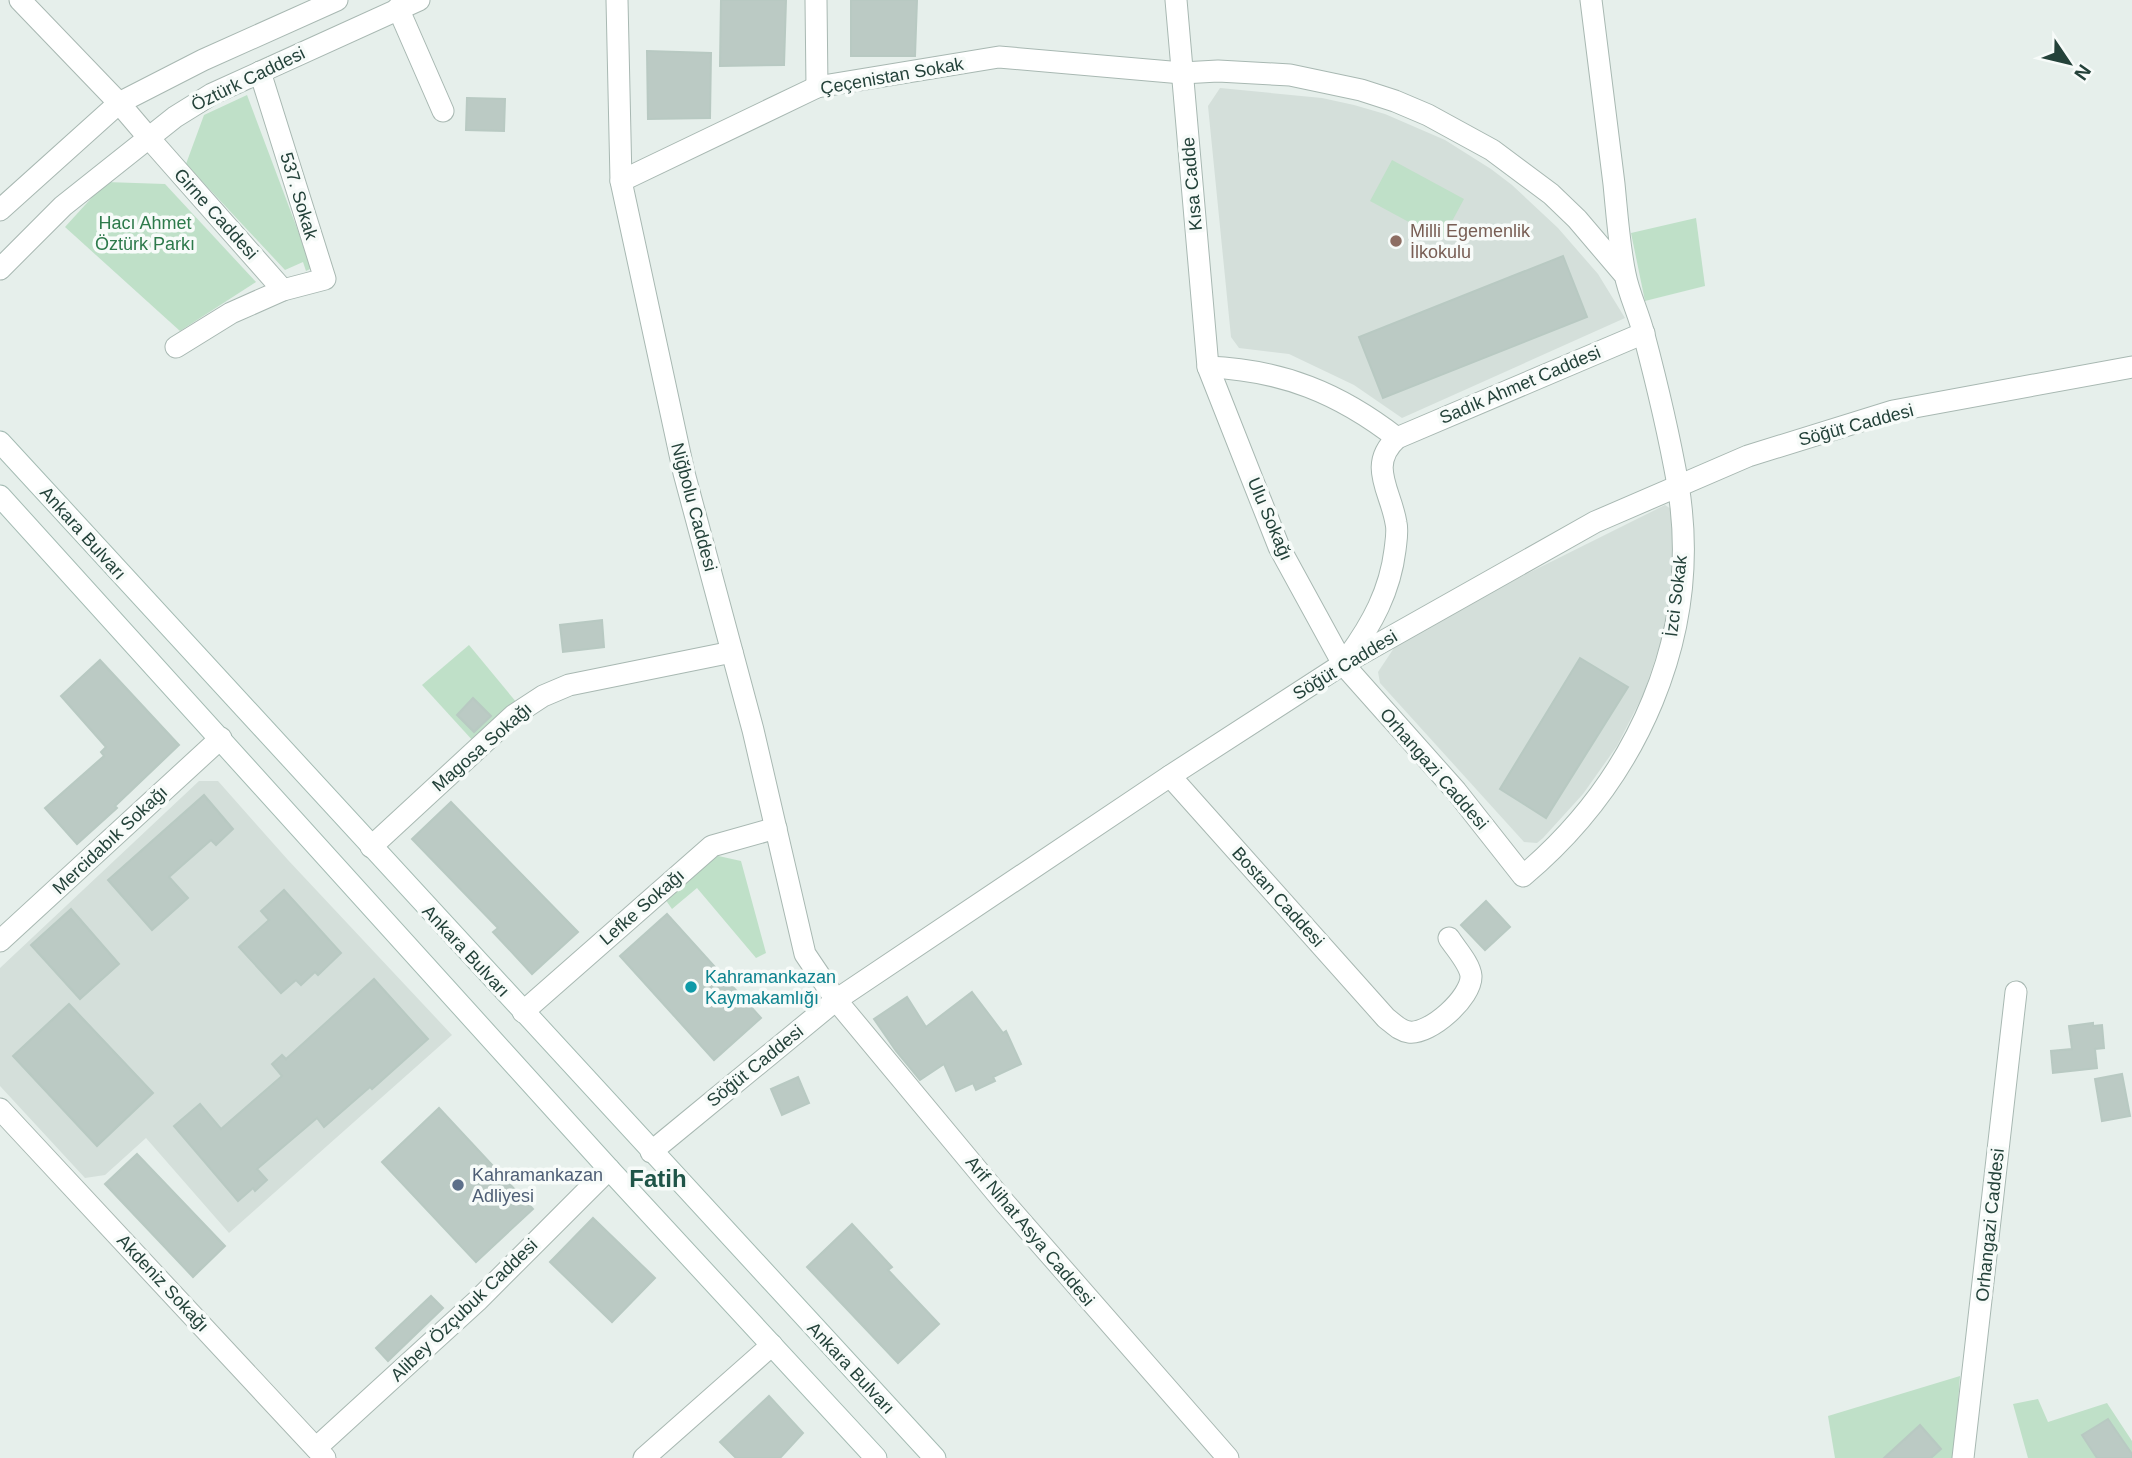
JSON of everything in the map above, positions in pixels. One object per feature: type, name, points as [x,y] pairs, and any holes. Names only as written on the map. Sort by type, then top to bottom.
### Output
[{"type":"street","name":"Girne Caddesi","points":[[20,0],[119,103],[284,290]]},
{"type":"street","name":"Öztürk Caddesi","points":[[0,209],[119,103],[203,60],[337,0]]},
{"type":"street","name":"Öztürk Caddesi","points":[[0,269],[73,197],[175,117],[212,94],[419,0]]},
{"type":"street","name":"Niğbolu Caddesi","points":[[617,0],[621,181],[684,473],[732,652],[805,954],[836,1000]]},
{"type":"street","points":[[816,0],[817,87]]},
{"type":"street","name":"Kısa Cadde","points":[[1176,0],[1208,367]]},
{"type":"street","points":[[1591,0],[1625,275]]},
{"type":"street","points":[[398,8],[443,111]]},
{"type":"street","name":"Çeçenistan Sokak","points":[[621,181],[817,87],[999,57],[1182,73],[1254,72],[1302,77],[1361,90],[1428,114],[1492,150],[1542,186],[1577,219],[1625,275]]},
{"type":"street","name":"537. Sokak","points":[[260,72],[325,279],[284,290]]},
{"type":"street","name":"İzci Sokak","points":[[1523,876],[1572,831],[1612,779],[1640,731],[1658,689],[1668,656],[1681,588],[1683,554],[1678,485],[1644,333],[1625,275]]},
{"type":"street","points":[[176,346],[231,313],[284,290]]},
{"type":"street","name":"Sadık Ahmet Caddesi","points":[[1397,438],[1644,333]]},
{"type":"street","points":[[1208,367],[1243,368],[1298,382],[1350,405],[1397,438],[1386,450],[1382,465],[1397,524],[1392,570],[1377,613],[1343,664]]},
{"type":"street","name":"Ulu Sokağı","points":[[1208,367],[1279,547],[1343,664]]},
{"type":"street","name":"Söğüt Caddesi","points":[[651,1152],[836,1000],[1170,776],[1343,664],[1595,522],[1748,456],[1893,411],[2132,367]]},
{"type":"street","name":"Ankara Bulvarı","points":[[0,442],[935,1458]]},
{"type":"street","name":"Ankara Bulvarı","points":[[0,496],[609,1169],[876,1458]]},
{"type":"street","name":"Magosa Sokağı","points":[[371,847],[514,715],[543,696],[569,685],[732,652]]},
{"type":"street","name":"Orhangazi Caddesi","points":[[1343,664],[1456,791],[1523,876]]},
{"type":"street","name":"Mercidabık Sokağı","points":[[0,941],[221,738]]},
{"type":"street","name":"Bostan Caddesi","points":[[1170,776],[1386,1018],[1400,1030],[1419,1032],[1443,1018],[1458,1004],[1472,979],[1469,969],[1449,938]]},
{"type":"street","name":"Lefke Sokağı","points":[[523,1012],[712,846],[776,828]]},
{"type":"street","name":"Orhangazi Caddesi","points":[[1963,1458],[2016,992]]},
{"type":"street","name":"Arif Nihat Asya Caddesi","points":[[836,1000],[1004,1202],[1228,1458]]},
{"type":"street","name":"Akdeniz Sokağı","points":[[0,1109],[321,1453]]},
{"type":"street","name":"Alibey Özçubuk Caddesi","points":[[321,1453],[609,1169]]},
{"type":"street","points":[[644,1458],[772,1345]]},
{"type":"shaded area","name":"Milli Egemenlik İlkokulu","points":[[1220,88],[1322,98],[1354,105],[1385,114],[1445,140],[1512,185],[1558,228],[1598,274],[1625,318],[1402,418],[1354,385],[1289,354],[1239,348],[1231,337],[1208,106]]},
{"type":"shaded area","points":[[1665,505],[1677,513],[1675,575],[1663,635],[1644,693],[1617,746],[1583,794],[1537,843],[1524,842],[1380,683],[1378,672],[1402,636]]},
{"type":"shaded area","points":[[199,781],[218,781],[452,1035],[229,1233],[146,1138],[105,1175],[85,1178],[0,1086],[0,968]]},
{"type":"green space","points":[[247,95],[312,268],[306,271],[303,262],[285,270],[186,164],[204,115]]},
{"type":"green space","points":[[1392,160],[1464,199],[1442,240],[1370,201]]},
{"type":"green space","name":"Hacı Ahmet Öztürk Parkı","points":[[106,182],[165,184],[256,282],[180,331],[65,227]]},
{"type":"green space","points":[[1696,218],[1705,286],[1645,301],[1631,233]]},
{"type":"green space","points":[[469,645],[517,703],[474,742],[422,685]]},
{"type":"green space","points":[[714,855],[741,861],[766,953],[756,958],[697,888],[672,909],[665,899]]},
{"type":"green space","points":[[1960,1376],[1954,1458],[1835,1458],[1828,1416]]},
{"type":"green space","points":[[2038,1399],[2048,1422],[2107,1403],[2132,1441],[2132,1458],[2028,1458],[2013,1404]]},
{"type":"building","points":[[721,0],[786,0],[784,65],[720,66]]},
{"type":"building","points":[[851,0],[917,0],[915,56],[851,56]]},
{"type":"building","points":[[647,51],[711,53],[710,118],[648,119]]},
{"type":"building","points":[[467,98],[505,99],[504,131],[466,130]]},
{"type":"building","points":[[1563,256],[1587,317],[1383,398],[1359,337]]},
{"type":"building","points":[[602,620],[604,647],[563,652],[560,625]]},
{"type":"building","points":[[1580,658],[1628,687],[1546,818],[1500,789]]},
{"type":"building","points":[[100,660],[179,745],[77,844],[45,808],[104,756],[101,752],[106,747],[61,696]]},
{"type":"building","points":[[473,698],[491,716],[474,732],[457,715]]},
{"type":"building","points":[[204,795],[233,829],[216,845],[211,840],[169,877],[188,898],[152,930],[108,880]]},
{"type":"building","points":[[451,802],[578,932],[532,974],[493,932],[498,928],[412,839]]},
{"type":"building","points":[[284,890],[341,953],[318,975],[315,972],[301,985],[296,980],[281,993],[239,947],[269,920],[261,911]]},
{"type":"building","points":[[1486,901],[1510,927],[1485,950],[1461,925]]},
{"type":"building","points":[[71,909],[119,964],[80,999],[31,945]]},
{"type":"building","name":"Kahramankazan Kaymakamlığı","points":[[667,914],[761,1018],[714,1060],[620,956]]},
{"type":"building","points":[[374,979],[428,1039],[324,1127],[317,1118],[257,1169],[267,1180],[238,1201],[174,1126],[200,1104],[221,1129],[282,1076],[272,1064],[282,1055],[286,1059]]},
{"type":"building","points":[[972,992],[1003,1033],[1006,1031],[1021,1064],[993,1077],[995,1081],[976,1090],[973,1083],[956,1091],[944,1064],[920,1080],[874,1019],[907,997],[926,1027]]},
{"type":"building","points":[[69,1004],[153,1093],[97,1146],[13,1056]]},
{"type":"building","points":[[2093,1023],[2093,1026],[2102,1025],[2104,1048],[2095,1049],[2097,1068],[2053,1073],[2051,1051],[2072,1049],[2069,1026]]},
{"type":"building","points":[[2122,1074],[2130,1116],[2102,1121],[2095,1079]]},
{"type":"building","points":[[798,1077],[809,1103],[782,1115],[771,1089]]},
{"type":"building","name":"Kahramankazan Adliyesi","points":[[439,1108],[533,1209],[476,1262],[382,1162]]},
{"type":"building","points":[[137,1154],[225,1246],[193,1277],[105,1184]]},
{"type":"building","points":[[593,1218],[655,1278],[612,1322],[550,1262]]},
{"type":"building","points":[[852,1224],[892,1267],[888,1270],[939,1324],[898,1363],[807,1267]]},
{"type":"building","points":[[431,1296],[443,1308],[388,1361],[376,1348]]},
{"type":"building","points":[[769,1396],[803,1433],[780,1458],[736,1458],[720,1442]]},
{"type":"building","points":[[2108,1419],[2132,1458],[2097,1458],[2082,1435]]},
{"type":"building","points":[[1920,1425],[1941,1449],[1931,1458],[1884,1458]]},
{"type":"place","name":"Milli Egemenlik İlkokulu","points":[[1396,241]]},
{"type":"place","name":"Kahramankazan Kaymakamlığı","points":[[691,987]]},
{"type":"place","name":"Kahramankazan Adliyesi","points":[[458,1185]]},
{"type":"district","name":"Fatih","points":[[658,1179]]}]
